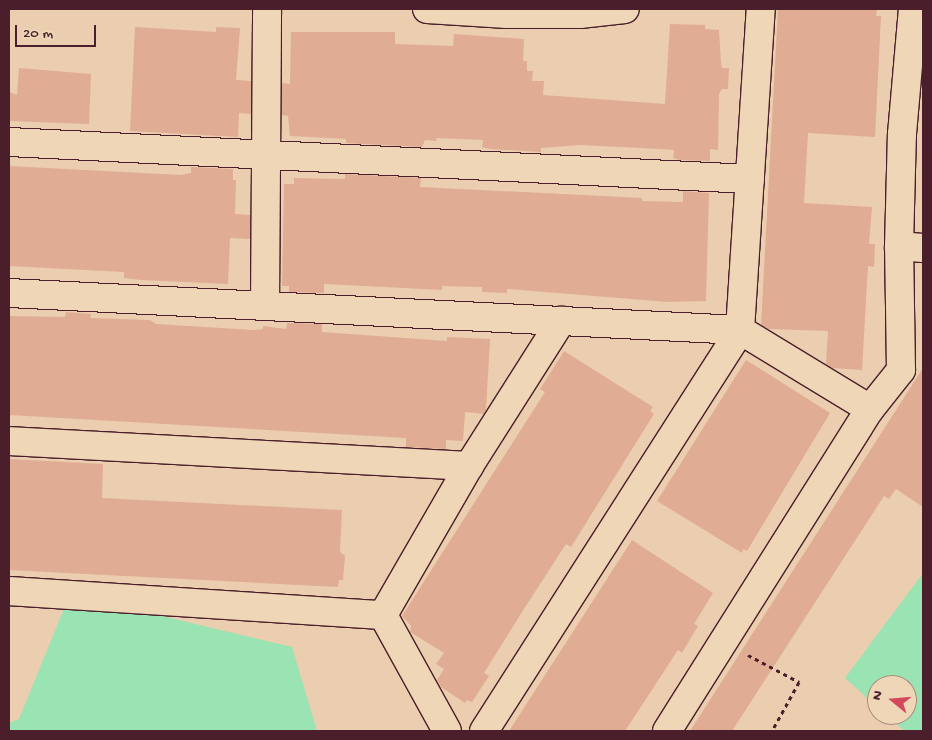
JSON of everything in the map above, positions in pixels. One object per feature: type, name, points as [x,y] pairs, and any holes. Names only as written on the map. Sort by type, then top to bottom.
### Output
[{"type":"street","points":[[265,306],[267,9]]},
{"type":"street","points":[[427,9],[516,14],[580,14],[625,9]]},
{"type":"street","points":[[484,731],[740,330],[761,9]]},
{"type":"street","points":[[667,731],[870,410],[901,370],[911,247],[902,134],[913,9]]},
{"type":"street","points":[[9,142],[266,157],[750,179]]},
{"type":"street","points":[[9,293],[740,330],[870,410]]},
{"type":"street","points":[[383,615],[469,466],[561,321]]},
{"type":"street","points":[[9,442],[469,466]]},
{"type":"street","points":[[9,591],[383,615]]},
{"type":"street","points":[[383,615],[447,731]]},
{"type":"path","points":[[724,643],[799,682],[772,731]]},
{"type":"green space","points":[[923,573],[923,731],[905,731],[898,725],[917,725],[917,675],[867,675],[867,698],[845,678]]},
{"type":"green space","points":[[70,594],[292,647],[317,731],[9,731],[9,723],[19,719]]},
{"type":"building","points":[[778,9],[877,9],[876,16],[881,16],[875,137],[808,133],[804,203],[872,207],[869,244],[875,244],[874,267],[868,266],[862,370],[832,368],[826,364],[828,331],[769,329],[761,325]]},
{"type":"building","points":[[670,24],[705,25],[705,29],[719,30],[722,68],[729,68],[728,89],[722,89],[719,94],[718,150],[710,149],[710,161],[680,160],[673,158],[674,150],[660,149],[580,145],[541,148],[541,152],[490,149],[482,147],[483,140],[436,138],[437,141],[425,140],[422,147],[346,143],[346,139],[290,136],[288,116],[282,115],[282,83],[290,84],[291,32],[395,32],[395,44],[453,46],[454,34],[524,39],[523,61],[527,61],[527,71],[533,71],[532,81],[544,81],[543,95],[665,104]]},
{"type":"building","points":[[135,27],[216,32],[216,27],[240,28],[236,80],[251,81],[251,114],[239,113],[238,137],[130,131]]},
{"type":"building","points":[[19,68],[91,74],[89,124],[9,121],[9,92],[17,95]]},
{"type":"building","points":[[9,166],[181,175],[191,173],[191,167],[233,169],[233,180],[236,180],[235,214],[250,215],[250,239],[230,238],[228,284],[141,280],[124,278],[124,272],[9,266]]},
{"type":"building","points":[[345,174],[421,178],[420,187],[642,198],[642,201],[683,202],[683,191],[709,193],[706,301],[668,302],[507,289],[507,293],[482,292],[482,287],[442,286],[442,290],[324,284],[324,293],[289,292],[289,286],[282,286],[284,184],[294,184],[294,178],[345,179]]},
{"type":"building","points":[[66,312],[91,314],[90,318],[150,320],[156,324],[254,330],[263,329],[263,326],[286,329],[287,323],[322,324],[322,332],[447,341],[447,337],[490,339],[486,410],[484,414],[465,412],[463,441],[446,440],[446,449],[406,447],[406,438],[9,415],[9,316],[65,317]]},
{"type":"building","points":[[564,351],[653,407],[650,411],[654,414],[571,547],[566,544],[522,612],[484,673],[489,676],[472,702],[467,700],[465,703],[441,687],[437,680],[444,669],[436,664],[444,653],[410,632],[411,626],[402,616],[545,392],[540,389]]},
{"type":"building","points":[[746,360],[830,413],[747,551],[743,549],[742,553],[657,501]]},
{"type":"building","points":[[923,368],[923,507],[896,489],[889,499],[884,496],[732,731],[690,731]]},
{"type":"building","points":[[9,459],[103,464],[102,498],[342,510],[340,552],[345,556],[343,580],[339,580],[338,587],[9,570]]},
{"type":"building","points":[[632,540],[713,593],[694,624],[698,626],[682,653],[678,650],[625,731],[509,731]]}]
